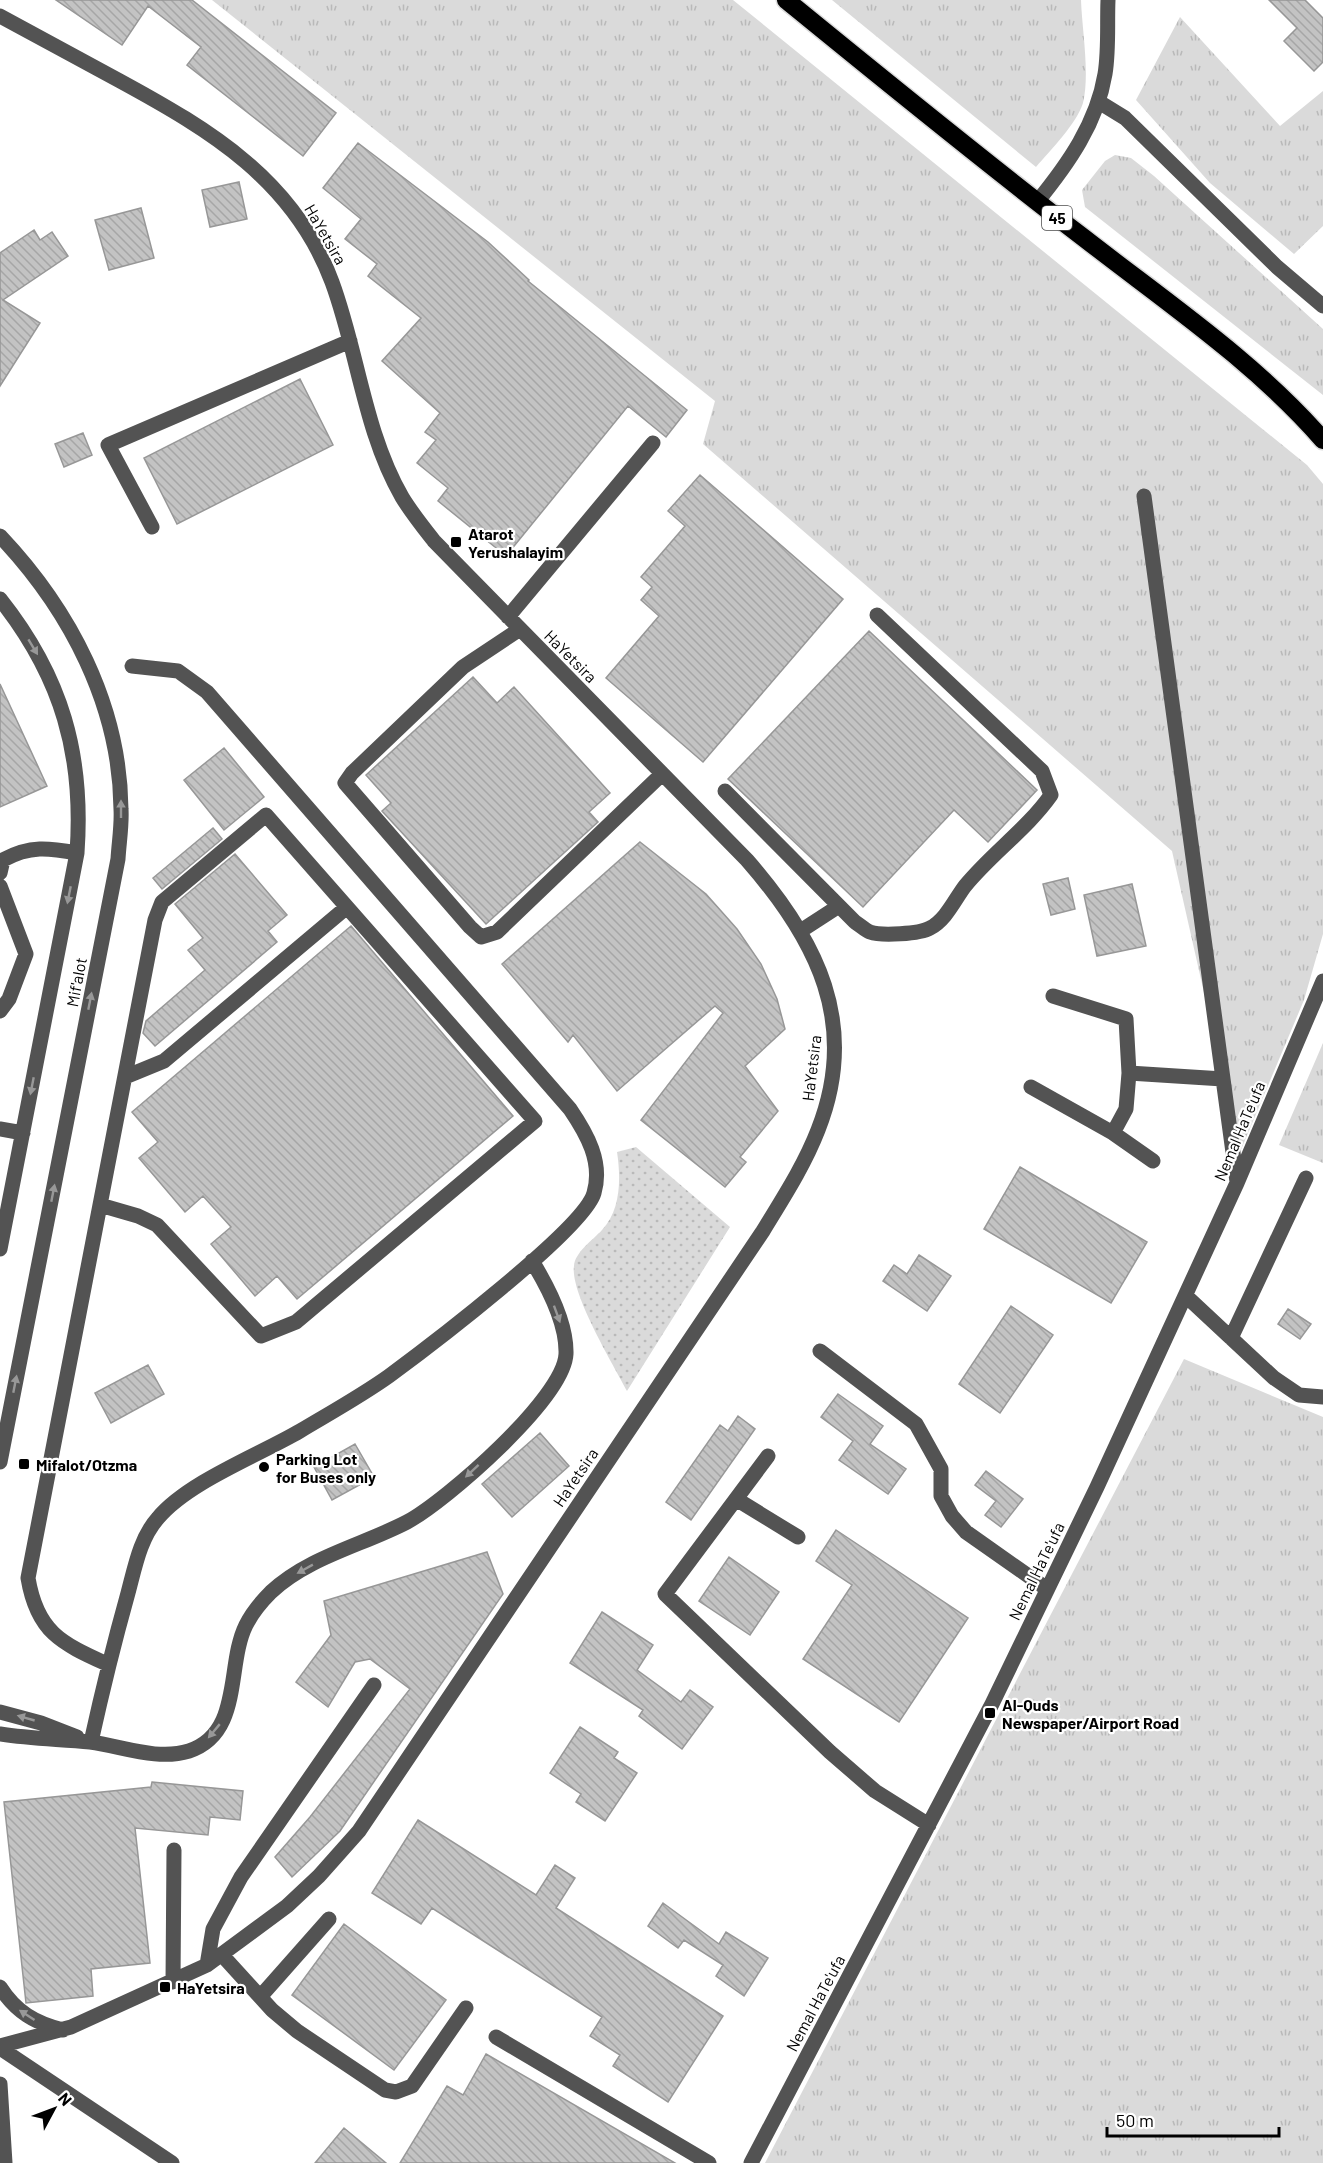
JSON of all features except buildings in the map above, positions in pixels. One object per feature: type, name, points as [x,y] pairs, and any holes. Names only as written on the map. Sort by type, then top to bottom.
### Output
[{"type":"highway","name":"45","points":[[786,0],[1037,202],[1241,360],[1300,413],[1323,440]]},
{"type":"street","points":[[1037,202],[1081,141],[1099,102],[1105,72],[1108,0]]},
{"type":"street","name":"HaYetsira","points":[[0,16],[175,111],[243,158],[272,186],[297,217],[315,246],[331,280],[372,425],[402,497],[434,541],[747,860],[778,895],[802,930],[818,965],[830,1003],[835,1043],[830,1089],[821,1119],[798,1173],[763,1231],[359,1831],[319,1876],[287,1906],[207,1965],[63,2030],[0,2047]]},
{"type":"street","points":[[1099,102],[1125,118],[1277,267],[1323,306]]},
{"type":"street","points":[[152,527],[108,445],[350,341]]},
{"type":"street","points":[[508,617],[654,443]]},
{"type":"street","points":[[1144,496],[1237,1183]]},
{"type":"street","name":"Mif'alot","points":[[0,536],[45,590],[72,632],[95,679],[107,714],[118,762],[122,809],[118,859],[0,1462]]},
{"type":"street","name":"Mif'alot","points":[[0,598],[37,652],[57,695],[68,725],[77,768],[81,809],[77,853],[0,1249]]},
{"type":"street","points":[[725,791],[855,922],[872,933],[902,934],[930,928],[950,909],[965,886],[996,852],[1038,814],[1052,795],[1042,771],[877,615]]},
{"type":"street","points":[[520,629],[463,667],[352,773],[345,783],[470,927],[480,937],[497,932],[662,774]]},
{"type":"street","points":[[91,1742],[107,1664],[142,1543],[158,1517],[192,1491],[299,1431],[387,1377],[532,1261],[580,1216],[594,1195],[595,1153],[570,1109],[207,692],[178,671],[132,666]]},
{"type":"street","points":[[100,1205],[138,1216],[157,1225],[261,1336],[296,1322],[535,1121],[266,815],[162,902],[155,920],[28,1578],[32,1604],[48,1628],[65,1645],[107,1664]]},
{"type":"street","points":[[0,873],[3,860],[20,850],[49,848],[77,853]]},
{"type":"street","points":[[0,886],[26,954],[9,999],[0,1011]]},
{"type":"street","points":[[802,930],[839,906]]},
{"type":"street","points":[[125,1077],[164,1061],[347,907]]},
{"type":"street","name":"Nemal HaTe'ufa","points":[[751,2163],[992,1704],[1186,1296],[1323,981]]},
{"type":"street","points":[[1053,996],[1126,1019],[1129,1072],[1126,1109],[1113,1133]]},
{"type":"street","points":[[1129,1072],[1223,1079]]},
{"type":"street","points":[[1031,1087],[1113,1133],[1153,1161]]},
{"type":"street","points":[[0,1129],[23,1133]]},
{"type":"street","points":[[1231,1338],[1306,1178]]},
{"type":"street","points":[[0,1734],[91,1742],[137,1752],[167,1754],[189,1750],[205,1742],[225,1717],[245,1626],[272,1591],[313,1564],[408,1521],[441,1499],[525,1422],[553,1388],[566,1356],[565,1336],[545,1281],[532,1261]]},
{"type":"street","points":[[1186,1296],[1274,1378],[1299,1395],[1323,1397]]},
{"type":"street","points":[[820,1351],[916,1424],[940,1469],[941,1496],[952,1516],[966,1532],[1047,1589]]},
{"type":"street","points":[[768,1456],[665,1594],[830,1752],[875,1791],[929,1825]]},
{"type":"street","points":[[736,1499],[798,1537]]},
{"type":"street","points":[[207,1965],[213,1929],[241,1877],[374,1685]]},
{"type":"street","points":[[0,1712],[41,1723],[91,1742]]},
{"type":"street","points":[[173,1982],[174,1850]]},
{"type":"street","points":[[260,1997],[329,1919]]},
{"type":"street","points":[[222,1955],[260,1997],[297,2031],[386,2090],[396,2092],[412,2086],[466,2008]]},
{"type":"street","points":[[0,1987],[14,2006],[28,2017],[63,2030]]},
{"type":"street","points":[[496,2037],[709,2163]]},
{"type":"street","points":[[0,2047],[172,2163]]},
{"type":"street","points":[[0,2084],[5,2163]]},
{"type":"green space","points":[[212,0],[733,0],[1307,465],[1323,484],[1323,934],[1304,1000],[1240,1152],[1172,851],[703,444],[715,401]]},
{"type":"green space","points":[[832,0],[1081,0],[1086,79],[1080,111],[1062,137],[1036,167]]},
{"type":"green space","points":[[1180,17],[1280,126],[1323,91],[1323,226],[1294,254],[1210,183],[1136,100]]},
{"type":"green space","points":[[1115,155],[1131,158],[1154,176],[1323,329],[1323,395],[1085,207],[1082,190],[1105,161]]},
{"type":"green space","points":[[1323,1043],[1323,1163],[1279,1145]]},
{"type":"green space","points":[[636,1147],[730,1227],[627,1391],[585,1310],[575,1278],[574,1266],[581,1251],[602,1230],[613,1213],[619,1183],[617,1152]]},
{"type":"green space","points":[[1184,1359],[1323,1417],[1323,2163],[765,2163]]},
{"type":"place","name":"Atarot Yerushalayim","points":[[456,542]]},
{"type":"place","name":"Mifalot/Otzma","points":[[24,1464]]},
{"type":"place","name":"Parking Lot for Buses only","points":[[264,1467]]},
{"type":"place","name":"Al-Quds Newspaper/Airport Road","points":[[990,1713]]},
{"type":"place","name":"HaYetsira","points":[[165,1987]]}]
